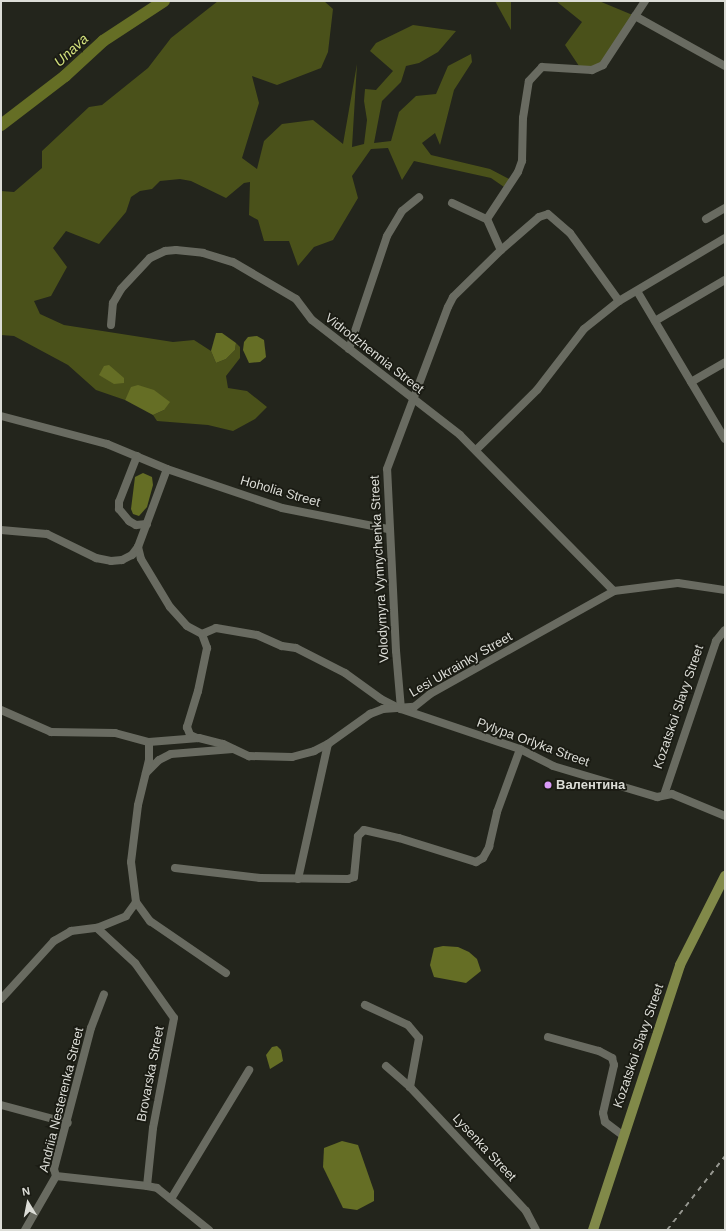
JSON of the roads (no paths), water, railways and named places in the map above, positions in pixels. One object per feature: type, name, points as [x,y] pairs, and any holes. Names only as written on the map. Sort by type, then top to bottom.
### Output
[{"type":"main road","name":"Kozatskoi Slavy Street","points":[[593,1230],[622,1135],[680,965],[725,876]]},
{"type":"street","points":[[487,219],[518,172],[522,161],[523,118],[528,82],[542,67],[592,70],[603,65],[645,1]]},
{"type":"street","points":[[635,16],[725,66]]},
{"type":"street","points":[[349,348],[387,236],[402,210],[419,197]]},
{"type":"street","points":[[452,203],[487,219],[501,250]]},
{"type":"street","points":[[706,219],[725,208]]},
{"type":"street","name":"Volodymyra Vynnychenka Street","points":[[402,709],[388,529],[387,469],[444,315],[453,297],[501,250],[539,217],[548,214],[553,216],[570,233],[619,301]]},
{"type":"street","points":[[476,450],[537,390],[584,329],[619,301],[725,238]]},
{"type":"street","name":"Vidrodzhennia Street","points":[[111,326],[113,303],[121,289],[139,267],[165,251],[188,250],[234,262],[296,299],[312,320],[349,348],[413,401],[443,421],[476,450],[614,591]]},
{"type":"street","points":[[655,321],[725,280]]},
{"type":"street","points":[[635,292],[655,321],[725,439]]},
{"type":"street","points":[[691,382],[725,362]]},
{"type":"street","name":"Hoholia Street","points":[[1,416],[107,444],[167,469],[282,508],[388,529]]},
{"type":"street","points":[[136,456],[119,502],[119,509],[129,520],[136,524],[147,524]]},
{"type":"street","points":[[1,530],[47,534],[96,558],[111,561],[127,558],[138,547],[167,469]]},
{"type":"street","points":[[138,547],[142,559],[170,607],[187,626],[202,634],[207,648],[198,691],[187,727],[190,735],[199,738]]},
{"type":"street","name":"Lesi Ukrainky Street","points":[[1,710],[51,732],[115,734],[149,742],[199,738],[233,748],[249,756],[276,759],[314,751],[328,744],[370,714],[383,709],[402,709],[414,707],[430,694],[614,591],[678,583],[725,590]]},
{"type":"street","points":[[202,634],[216,628],[257,635],[282,646],[296,648],[345,673],[380,699],[402,709]]},
{"type":"street","name":"Kozatskoi Slavy Street","points":[[664,795],[716,641],[725,630]]},
{"type":"street","name":"Pylypa Orlyka Street","points":[[402,709],[520,749],[553,766],[657,797],[672,794],[725,816]]},
{"type":"street","points":[[149,742],[146,774],[138,805],[131,862],[136,902],[150,921],[226,973]]},
{"type":"street","points":[[298,879],[328,744]]},
{"type":"street","points":[[146,774],[159,760],[171,754],[233,748]]},
{"type":"street","points":[[176,868],[260,878],[298,879],[354,877],[358,836],[364,830],[399,838],[476,862],[484,858],[520,749]]},
{"type":"street","points":[[1,1000],[54,941],[71,931],[97,928],[126,916],[136,902]]},
{"type":"street","name":"Brovarska Street","points":[[97,928],[135,963],[174,1018],[153,1128],[147,1186]]},
{"type":"street","name":"Andriia Nesterenka Street","points":[[25,1230],[56,1176],[54,1169],[68,1124],[91,1028],[104,994]]},
{"type":"street","points":[[365,1005],[408,1025],[419,1038],[410,1087]]},
{"type":"street","points":[[548,1037],[599,1050],[612,1058],[614,1065],[603,1113],[605,1122],[622,1135]]},
{"type":"street","name":"Lysenka Street","points":[[386,1066],[410,1087],[526,1211],[536,1230]]},
{"type":"street","points":[[172,1199],[249,1070]]},
{"type":"street","points":[[1,1105],[68,1124]]},
{"type":"street","points":[[56,1176],[157,1188],[209,1230]]},
{"type":"waterway","name":"Unava","points":[[1,125],[65,76],[103,41],[164,1]]},
{"type":"railway","points":[[667,1230],[725,1156]]},
{"type":"place","name":"Валентина","points":[[548,785]]}]
